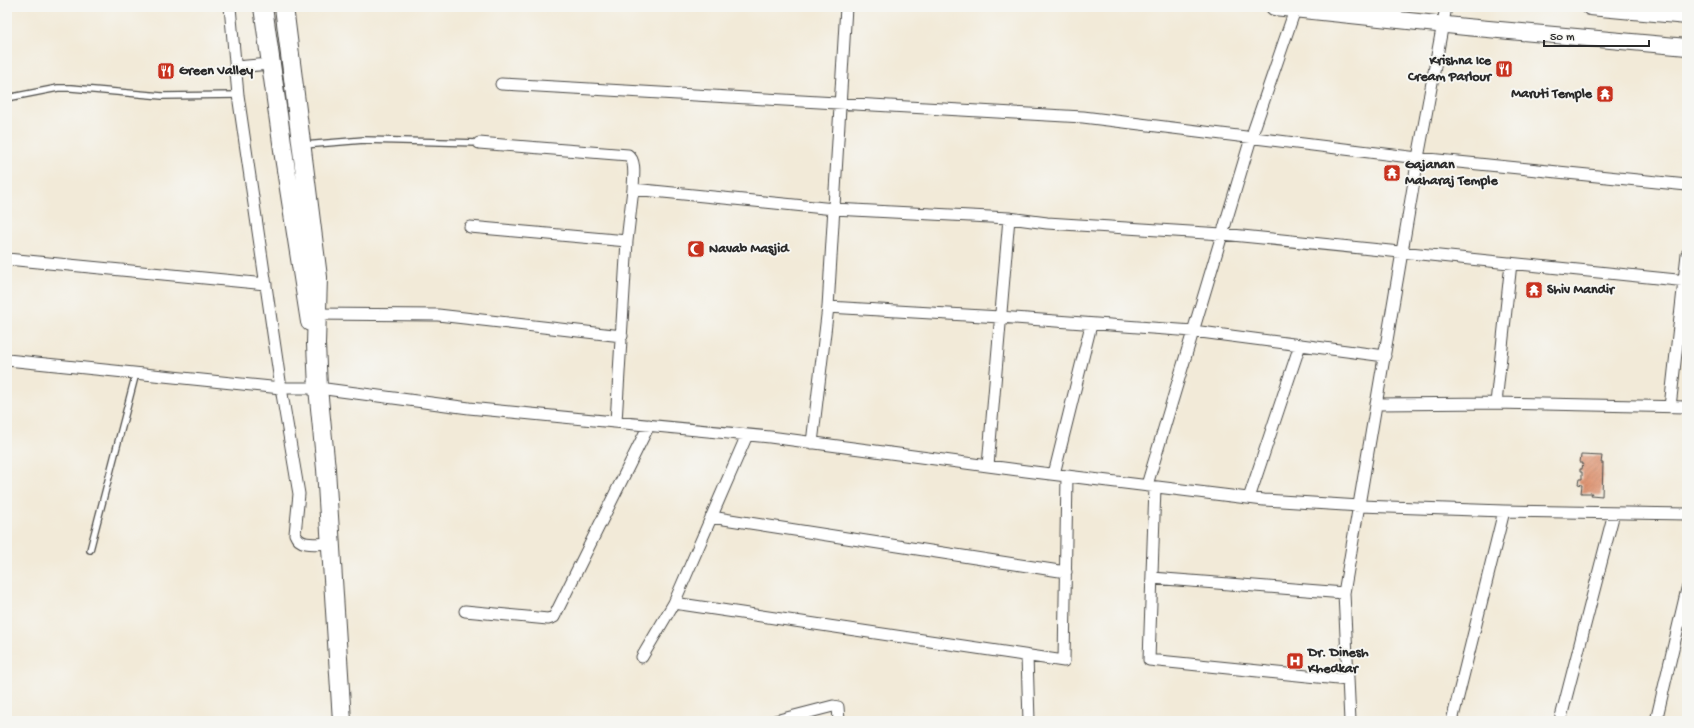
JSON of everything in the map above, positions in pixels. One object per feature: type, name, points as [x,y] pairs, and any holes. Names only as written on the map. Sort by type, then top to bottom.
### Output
[{"type":"main road","points":[[263,7],[270,64],[313,315],[326,469],[342,713]]},
{"type":"main road","points":[[284,7],[318,277],[313,315]]},
{"type":"main road","points":[[1274,7],[1466,27],[1687,47]]},
{"type":"main road","points":[[1590,7],[1687,16]]},
{"type":"street","points":[[230,7],[238,95],[281,388],[299,494],[295,534],[296,538],[301,542],[331,543]]},
{"type":"street","points":[[812,442],[828,308],[846,7]]},
{"type":"street","points":[[1350,721],[1344,593],[1418,158],[1446,7]]},
{"type":"street","points":[[1295,10],[1251,138],[1193,331],[1151,486],[1152,578],[1149,660],[1348,680]]},
{"type":"street","points":[[236,67],[270,64]]},
{"type":"street","points":[[501,84],[1083,117],[1418,158],[1687,185]]},
{"type":"street","points":[[479,144],[628,154],[632,157],[634,162],[633,189],[627,242],[616,422]]},
{"type":"street","points":[[633,189],[834,209],[1009,218],[1222,234],[1686,281]]},
{"type":"street","points":[[988,466],[1009,218]]},
{"type":"street","points":[[470,227],[627,242]]},
{"type":"street","points":[[1670,406],[1686,281],[1687,254]]},
{"type":"street","points":[[7,259],[266,284]]},
{"type":"street","points":[[1496,403],[1511,263]]},
{"type":"street","points":[[828,308],[1000,317],[1092,325],[1193,331],[1385,356]]},
{"type":"street","points":[[313,315],[438,315],[622,336]]},
{"type":"street","points":[[1054,474],[1092,325]]},
{"type":"street","points":[[1249,498],[1300,345]]},
{"type":"street","points":[[7,360],[281,388],[318,388],[469,408],[812,442],[988,466],[1249,498],[1360,506],[1504,512],[1687,514]]},
{"type":"street","points":[[1376,404],[1496,403],[1687,407]]},
{"type":"street","points":[[465,612],[548,619],[554,617],[648,425]]},
{"type":"street","points":[[642,657],[674,603],[748,435]]},
{"type":"street","points":[[674,603],[1064,661],[1067,476]]},
{"type":"street","points":[[1452,721],[1504,512]]},
{"type":"street","points":[[1560,721],[1614,513]]},
{"type":"street","points":[[712,517],[1066,572]]},
{"type":"street","points":[[1152,578],[1344,593]]},
{"type":"street","points":[[1656,721],[1687,588]]},
{"type":"street","points":[[1027,656],[1030,721]]},
{"type":"street","points":[[775,721],[832,706],[838,707],[839,721]]},
{"type":"lane","points":[[7,98],[58,88],[162,96],[238,95]]},
{"type":"lane","points":[[301,145],[364,140],[479,144]]},
{"type":"lane","points":[[90,550],[136,374]]},
{"type":"building","points":[[1581,455],[1602,456],[1602,496],[1591,495],[1592,493],[1581,493],[1582,485],[1578,484],[1579,479],[1582,479],[1582,472],[1580,472],[1583,463],[1580,463]]},
{"type":"place","name":"Krishna Ice Cream Parlour","points":[[1504,69]]},
{"type":"place","name":"Green Valley","points":[[166,71]]},
{"type":"place","name":"Maruti Temple","points":[[1605,94]]},
{"type":"place","name":"Gajanan Maharaj Temple","points":[[1392,173]]},
{"type":"place","name":"Navab Masjid","points":[[696,249]]},
{"type":"place","name":"Shiv Mandir","points":[[1534,290]]},
{"type":"place","name":"Dr. Dinesh Khedkar","points":[[1295,661]]}]
